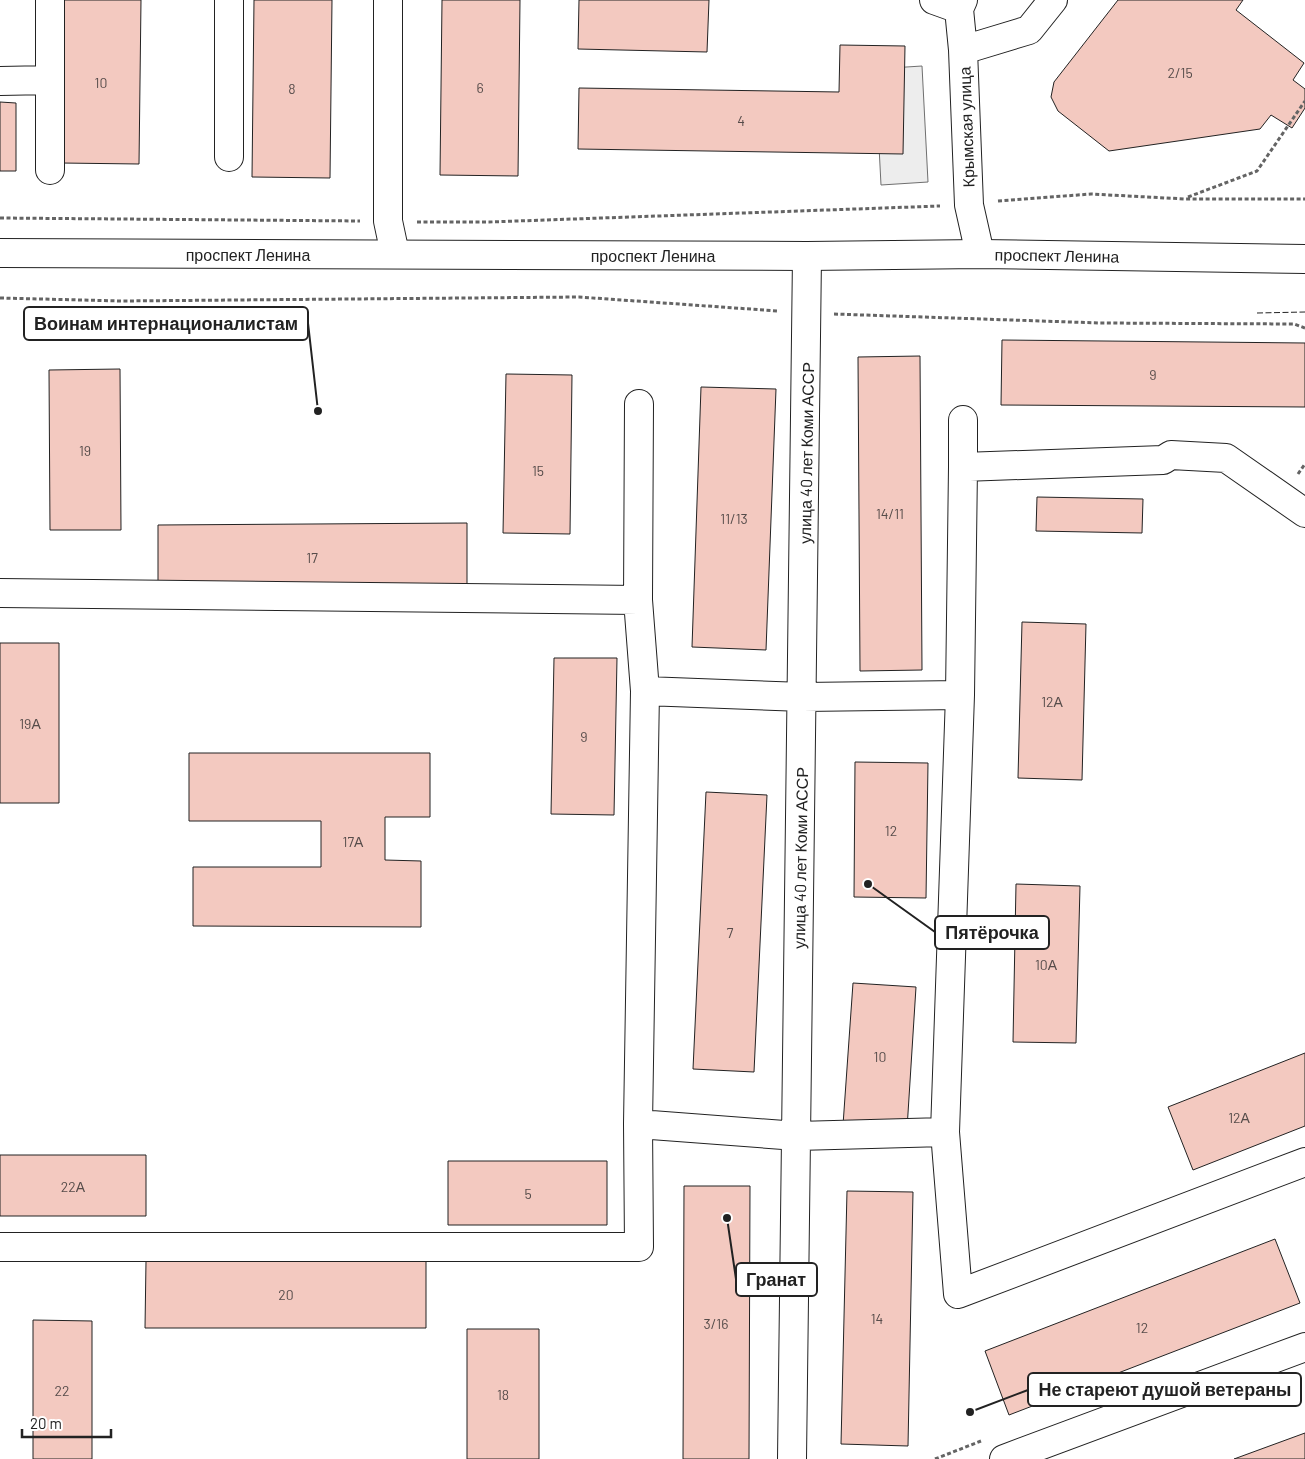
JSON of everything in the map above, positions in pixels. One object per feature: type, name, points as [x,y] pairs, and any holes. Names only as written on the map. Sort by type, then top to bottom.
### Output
[{"type":"street","points":[[50,0],[50,170]]},
{"type":"street","points":[[229,0],[229,157]]},
{"type":"street","points":[[388,0],[388,222],[395,254]]},
{"type":"street","points":[[963,50],[1029,30],[1053,0]]},
{"type":"street","name":"Крымская улица","points":[[952,3],[963,50],[969,205],[980,254]]},
{"type":"street","points":[[0,81],[50,80]]},
{"type":"street","name":"проспект Ленина","points":[[0,253],[807,256],[980,254],[1305,259]]},
{"type":"street","name":"улица 40 лет Коми АССР","points":[[792,1459],[807,256]]},
{"type":"street","points":[[0,1247],[639,1247],[638,1124],[645,691],[638,600],[639,404]]},
{"type":"street","points":[[963,420],[964,467],[960,695],[945,1132],[958,1294],[1305,1162]]},
{"type":"street","points":[[964,467],[1163,460],[1172,455],[1226,458],[1305,513]]},
{"type":"street","points":[[0,593],[638,600]]},
{"type":"street","points":[[645,691],[803,697],[960,695]]},
{"type":"street","points":[[638,1124],[796,1136],[945,1132]]},
{"type":"street","points":[[1004,1459],[1305,1347]]},
{"type":"path","points":[[1185,198],[1257,171],[1305,101]]},
{"type":"path","points":[[0,218],[489,222],[969,205],[1010,199],[1091,194],[1185,198],[1305,199]]},
{"type":"path","points":[[0,298],[122,301],[579,297],[807,313],[1100,322],[1294,324],[1305,328]]},
{"type":"shaded area","points":[[922,66],[928,182],[881,185],[875,69]]},
{"type":"building","points":[[63,0],[141,0],[139,164],[61,163]]},
{"type":"building","points":[[254,0],[332,0],[330,178],[252,177]]},
{"type":"building","points":[[442,0],[520,0],[518,176],[440,175]]},
{"type":"building","points":[[579,0],[709,0],[707,52],[578,49]]},
{"type":"building","points":[[1118,0],[1243,0],[1236,10],[1304,63],[1293,80],[1305,89],[1305,108],[1292,128],[1271,115],[1260,129],[1109,151],[1058,111],[1051,97],[1054,82]]},
{"type":"building","points":[[840,45],[905,46],[903,154],[578,149],[579,88],[839,92]]},
{"type":"building","points":[[0,102],[16,103],[16,171],[0,171]]},
{"type":"building","points":[[1002,340],[1305,343],[1305,407],[1001,405]]},
{"type":"building","points":[[920,356],[922,670],[860,671],[858,357]]},
{"type":"building","points":[[120,369],[121,530],[50,530],[49,370]]},
{"type":"building","points":[[506,374],[572,375],[570,534],[503,533]]},
{"type":"building","points":[[701,387],[776,389],[766,650],[692,647]]},
{"type":"building","points":[[1037,497],[1143,499],[1142,533],[1036,531]]},
{"type":"building","points":[[467,523],[467,589],[158,591],[158,525]]},
{"type":"building","points":[[1022,622],[1086,624],[1082,780],[1018,778]]},
{"type":"building","points":[[0,643],[59,643],[59,803],[0,803]]},
{"type":"building","points":[[554,658],[617,658],[614,815],[551,814]]},
{"type":"building","points":[[189,753],[430,753],[430,817],[385,817],[385,860],[421,861],[421,927],[193,926],[193,867],[321,867],[321,821],[189,821]]},
{"type":"building","points":[[855,762],[928,763],[926,898],[854,897]]},
{"type":"building","points":[[706,792],[767,795],[754,1072],[693,1069]]},
{"type":"building","points":[[1016,884],[1080,886],[1076,1043],[1013,1042]]},
{"type":"building","points":[[853,983],[916,987],[907,1129],[843,1125]]},
{"type":"building","points":[[1305,1053],[1305,1126],[1193,1170],[1168,1107]]},
{"type":"building","points":[[0,1155],[146,1155],[146,1216],[0,1216]]},
{"type":"building","points":[[448,1161],[607,1161],[607,1225],[448,1225]]},
{"type":"building","points":[[684,1186],[750,1186],[749,1459],[683,1459]]},
{"type":"building","points":[[847,1191],[913,1192],[908,1446],[841,1444]]},
{"type":"building","points":[[1275,1239],[1300,1303],[1009,1415],[985,1351]]},
{"type":"building","points":[[146,1261],[426,1261],[426,1328],[145,1328]]},
{"type":"building","points":[[33,1320],[92,1321],[92,1459],[33,1459]]},
{"type":"building","points":[[467,1329],[539,1329],[539,1459],[467,1459]]},
{"type":"building","points":[[1305,1433],[1305,1459],[1234,1459]]},
{"type":"fence","points":[[1257,313],[1305,312]]},
{"type":"place","name":"Воинам интернационалистам","points":[[318,411]]},
{"type":"place","name":"Пятёрочка","points":[[868,884]]},
{"type":"place","name":"Гранат","points":[[727,1218]]},
{"type":"place","name":"Не стареют душой ветераны","points":[[970,1412]]}]
